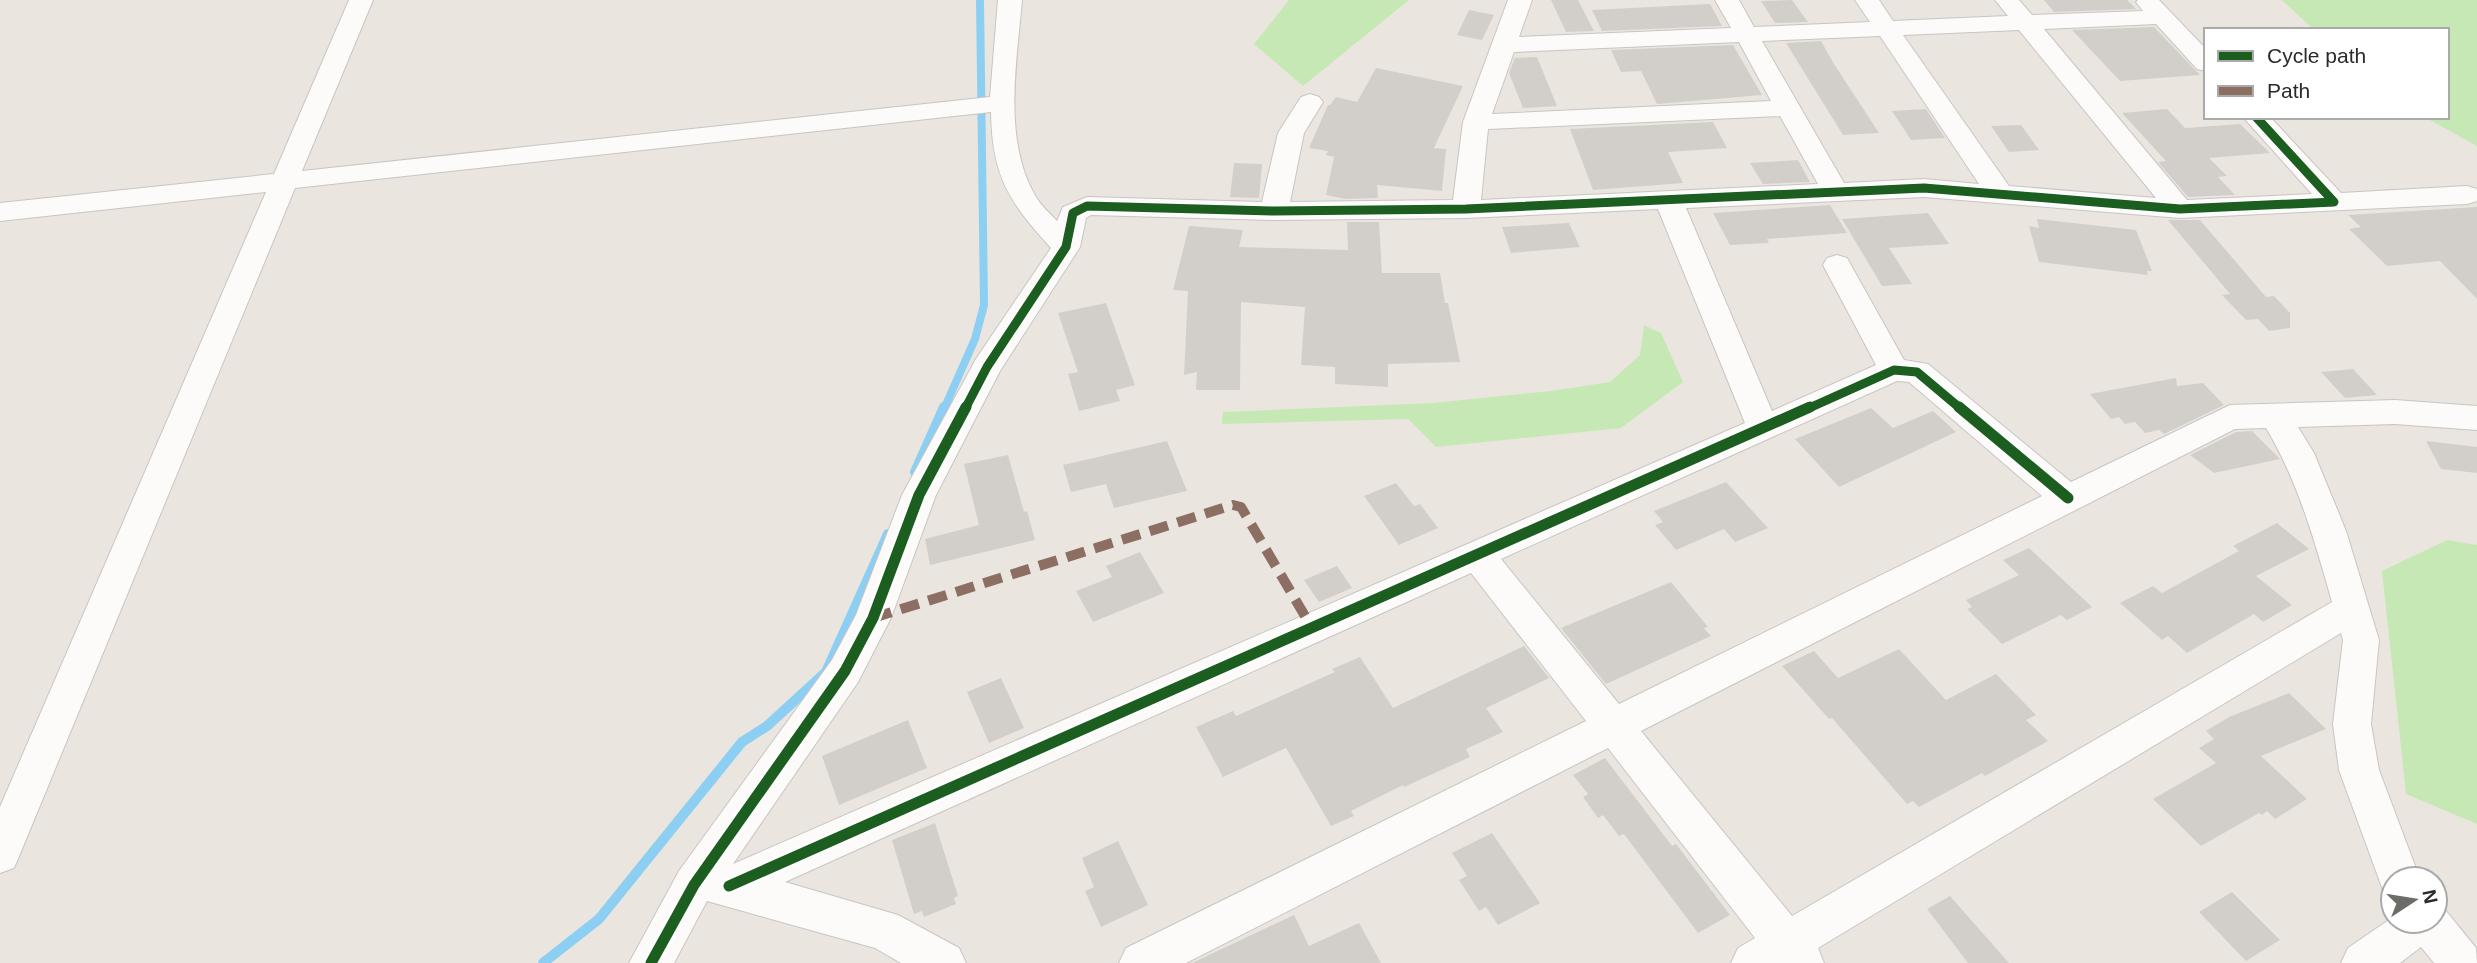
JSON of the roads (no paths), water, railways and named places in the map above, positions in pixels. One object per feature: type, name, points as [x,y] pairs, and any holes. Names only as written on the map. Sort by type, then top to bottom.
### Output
[{"type":"street","points":[[0,854],[361,0]]},
{"type":"street","points":[[1010,0],[1003,103],[1010,169],[1024,199],[1066,247]]},
{"type":"street","points":[[1466,209],[1476,122],[1520,0]]},
{"type":"street","points":[[1727,0],[1835,191]]},
{"type":"street","points":[[1867,0],[2000,194]]},
{"type":"street","points":[[2007,0],[2180,209]]},
{"type":"street","points":[[1503,45],[2025,23],[2154,8],[2204,62]]},
{"type":"street","points":[[1274,211],[1291,133],[1310,102]]},
{"type":"street","points":[[0,212],[1003,103]]},
{"type":"street","points":[[1476,122],[1788,108]]},
{"type":"street","points":[[2258,119],[2334,202]]},
{"type":"street","points":[[651,963],[712,885],[845,671],[873,618],[919,495],[987,367],[1066,247],[1073,213],[1087,206],[1274,211],[1466,209],[1924,188],[2180,209],[2467,195]]},
{"type":"street","points":[[1669,201],[1763,429]]},
{"type":"street","points":[[1837,265],[1894,370]]},
{"type":"street","points":[[712,885],[1477,555],[1894,370],[1917,372],[2068,498]]},
{"type":"street","points":[[1141,963],[2231,417],[2395,412],[2477,418]]},
{"type":"street","points":[[2274,414],[2298,453],[2329,531],[2353,608],[2361,640],[2352,724],[2359,770],[2394,865]]},
{"type":"street","points":[[1477,555],[1794,953]]},
{"type":"street","points":[[1753,963],[1794,953],[2353,608]]},
{"type":"street","points":[[712,885],[883,930],[944,963]]},
{"type":"street","points":[[2363,963],[2404,935]]},
{"type":"street","points":[[2437,935],[2461,963]]},
{"type":"waterway","points":[[944,409],[975,339],[984,305],[980,0]]},
{"type":"waterway","points":[[915,472],[944,407]]},
{"type":"waterway","points":[[543,963],[599,919],[742,742],[767,726],[826,672],[888,534]]}]
